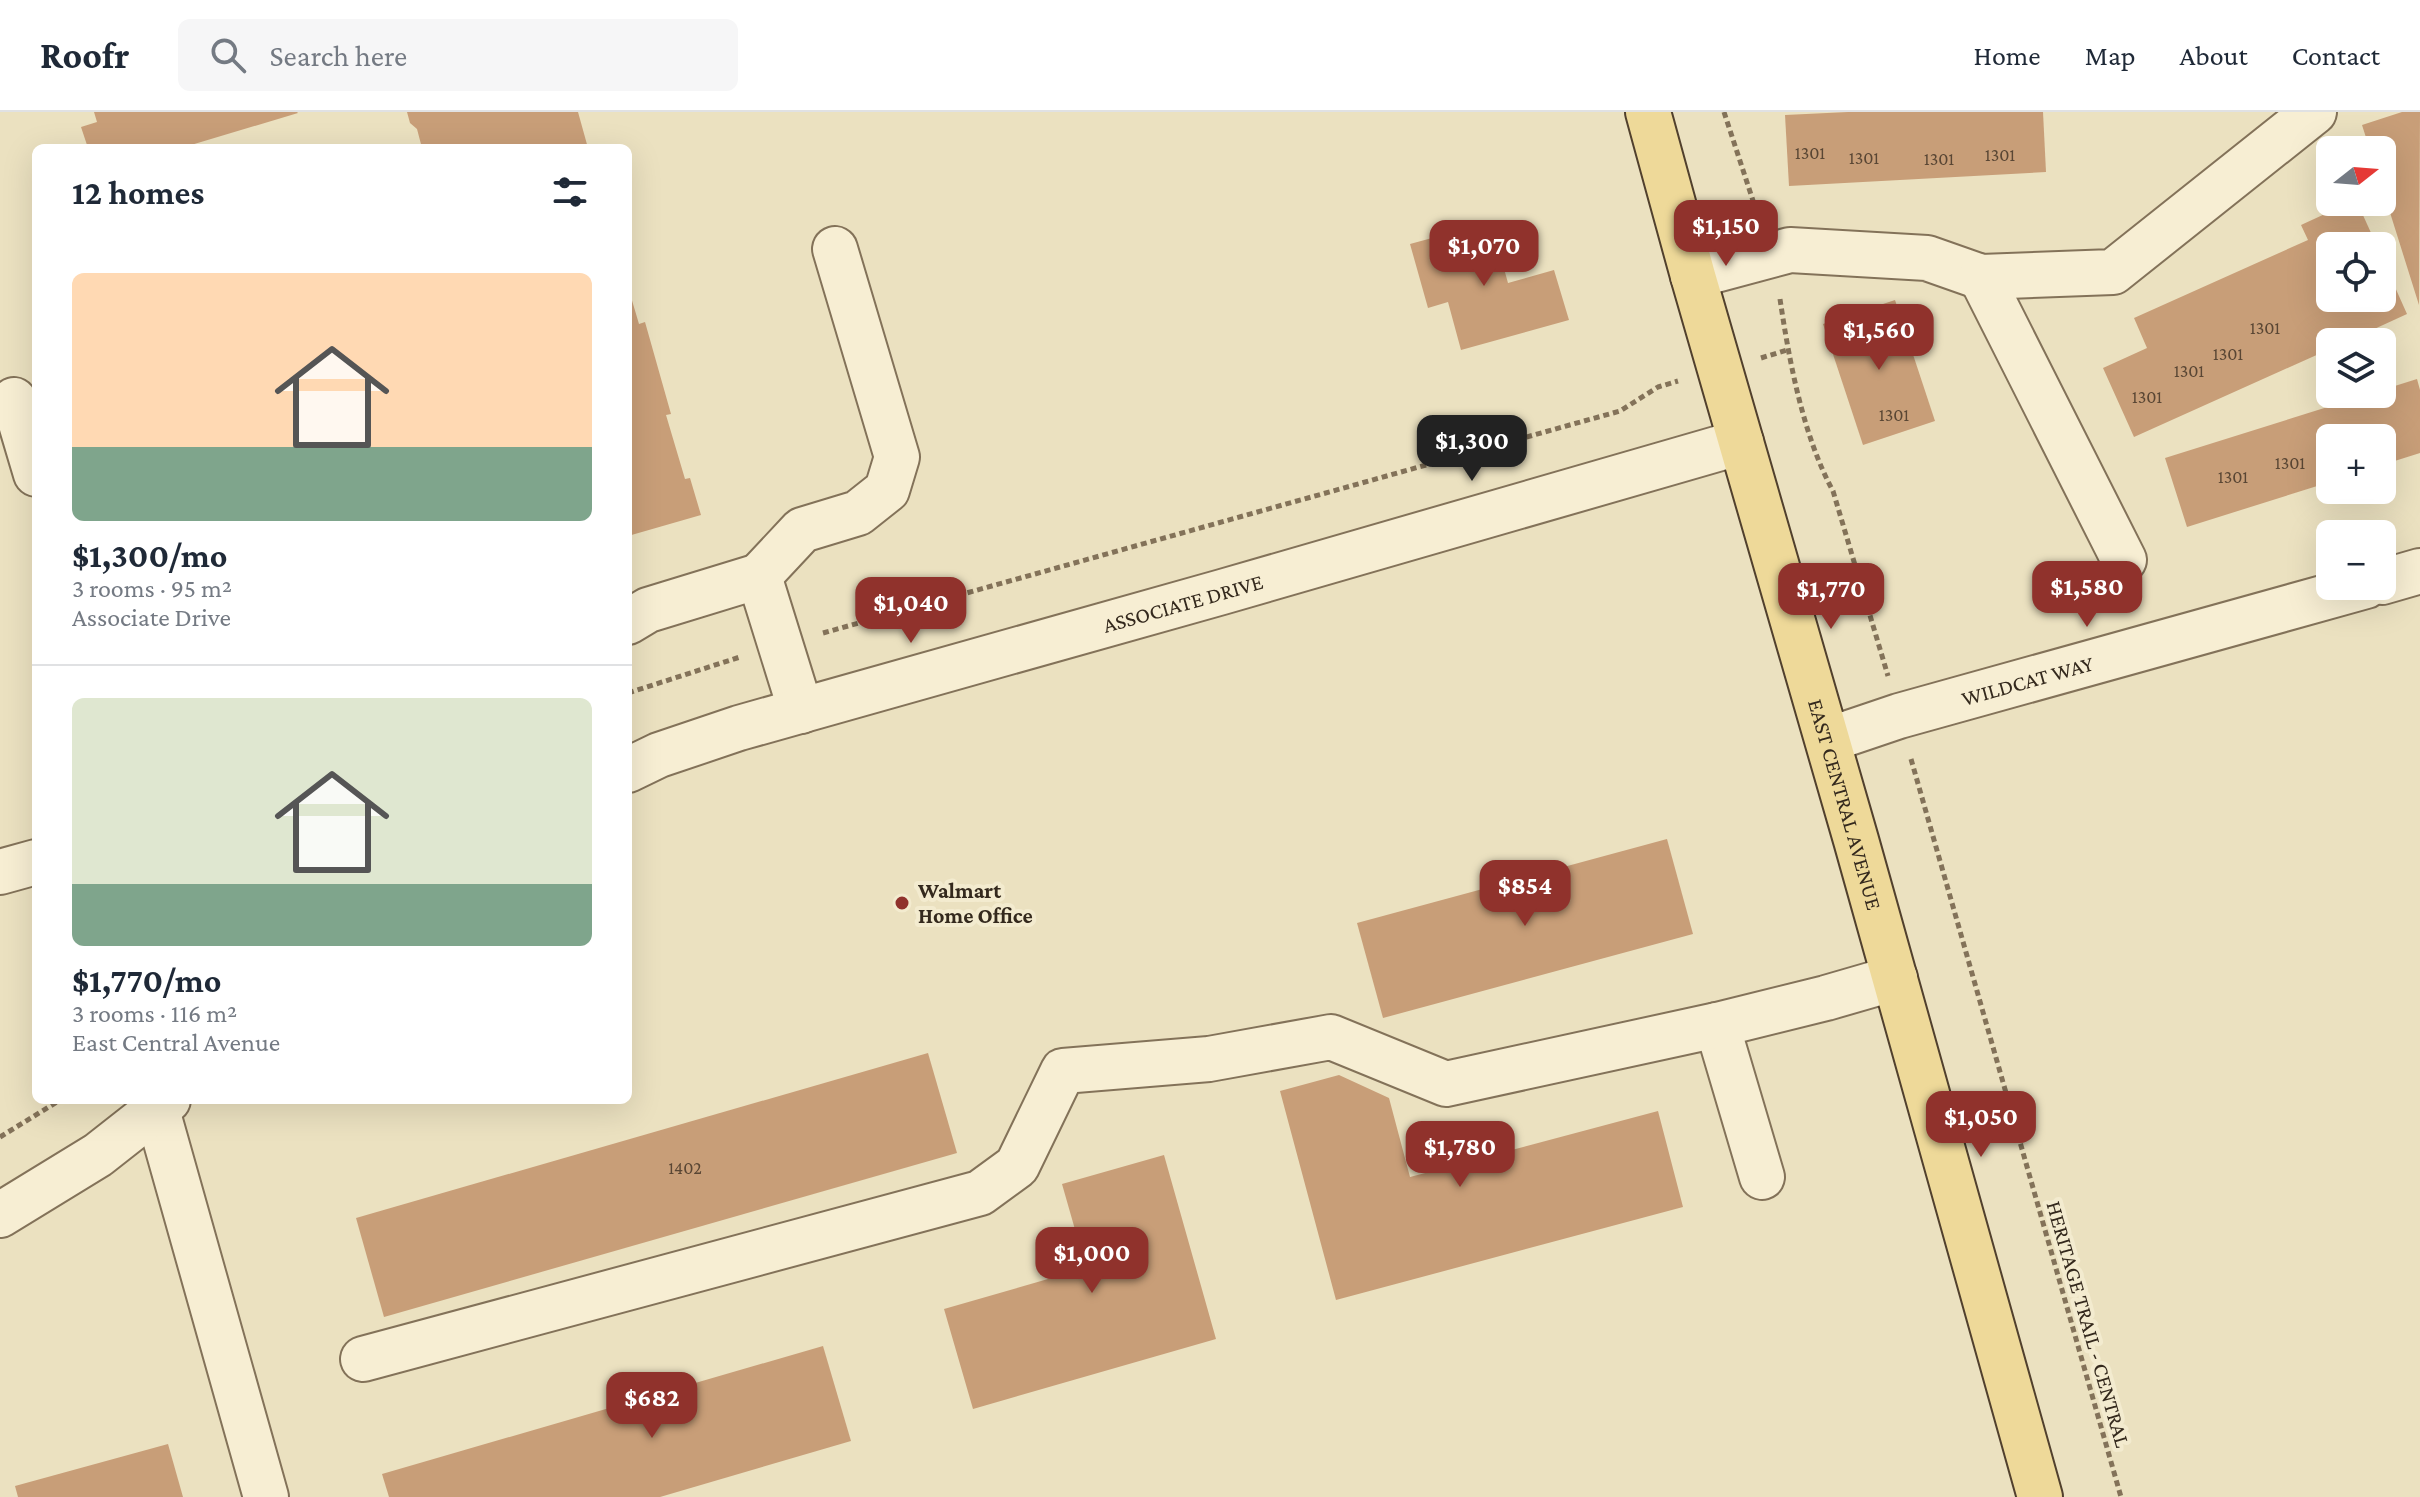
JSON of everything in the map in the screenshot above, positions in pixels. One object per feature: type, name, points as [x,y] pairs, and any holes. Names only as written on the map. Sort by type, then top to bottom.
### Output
[{"type":"main road","name":"EAST CENTRAL AVENUE","points":[[1648,112],[2040,1497]]},
{"type":"street","points":[[1693,276],[1790,250],[1927,258],[1981,277],[2113,272],[2314,112]]},
{"type":"street","points":[[632,620],[648,610],[759,576],[802,530],[858,513],[887,490],[897,457],[835,249]]},
{"type":"street","points":[[1981,277],[2124,560]]},
{"type":"street","points":[[17,400],[32,458]]},
{"type":"street","name":"ASSOCIATE DRIVE","points":[[632,768],[659,755],[739,728],[1741,442]]},
{"type":"street","points":[[2396,578],[2420,571]]},
{"type":"street","points":[[759,576],[801,711]]},
{"type":"street","name":"WILDCAT WAY","points":[[1828,740],[1909,713],[2316,600]]},
{"type":"street","points":[[0,872],[32,863]]},
{"type":"street","points":[[363,1359],[980,1193],[1017,1166],[1063,1071],[1209,1059],[1331,1037],[1446,1084],[1717,1025],[1895,978]]},
{"type":"street","points":[[1717,1025],[1762,1177]]},
{"type":"street","points":[[0,1215],[98,1155],[162,1105],[266,1497]]},
{"type":"path","points":[[1724,112],[1757,213]]},
{"type":"path","points":[[1780,299],[1787,350],[1820,466],[1833,491],[1880,648]]},
{"type":"path","points":[[1778,353],[1787,350]]},
{"type":"path","points":[[816,635],[1620,411],[1658,387]]},
{"type":"path","points":[[632,692],[744,655]]},
{"type":"path","name":"HERITAGE TRAIL - CENTRAL","points":[[1920,790],[2121,1497]]},
{"type":"path","points":[[0,1137],[54,1104]]},
{"type":"building","points":[[94,112],[298,113],[194,144],[87,144],[81,127],[97,122]]},
{"type":"building","points":[[407,112],[578,112],[587,144],[421,144],[417,129],[410,123]]},
{"type":"building","points":[[2043,112],[2046,172],[1789,186],[1785,115]]},
{"type":"building","points":[[2402,112],[2420,112],[2419,305],[2391,216],[2396,216],[2396,136],[2366,136],[2362,125]]},
{"type":"building","points":[[2321,216],[2363,216],[2371,232],[2316,232],[2316,312],[2396,312],[2396,289],[2407,314],[2376,328],[2316,328],[2316,355],[2134,437],[2103,368],[2147,348],[2134,318],[2308,240],[2301,225]]},
{"type":"building","points":[[1491,222],[1508,283],[1554,270],[1569,320],[1461,350],[1448,302],[1428,308],[1410,244]]},
{"type":"building","points":[[632,300],[639,324],[645,322],[671,414],[666,415],[685,479],[690,478],[701,515],[632,535]]},
{"type":"building","points":[[1895,300],[1935,421],[1863,445],[1823,324]]},
{"type":"building","points":[[2417,379],[2420,390],[2420,453],[2396,461],[2396,424],[2316,424],[2316,486],[2187,527],[2165,458],[2324,408],[2396,408],[2396,386]]},
{"type":"building","points":[[1667,839],[1693,934],[1383,1018],[1357,923]]},
{"type":"building","points":[[928,1053],[957,1153],[384,1317],[356,1218]]},
{"type":"building","points":[[1339,1075],[1389,1098],[1410,1177],[1658,1111],[1683,1207],[1336,1300],[1280,1091]]},
{"type":"building","points":[[1164,1155],[1216,1339],[973,1409],[944,1309],[1086,1268],[1062,1184]]},
{"type":"building","points":[[823,1346],[851,1441],[660,1497],[389,1497],[382,1474]]},
{"type":"building","points":[[168,1444],[183,1497],[18,1497],[15,1486]]},
{"type":"place","name":"Walmart Home Office","points":[[902,903]]}]
